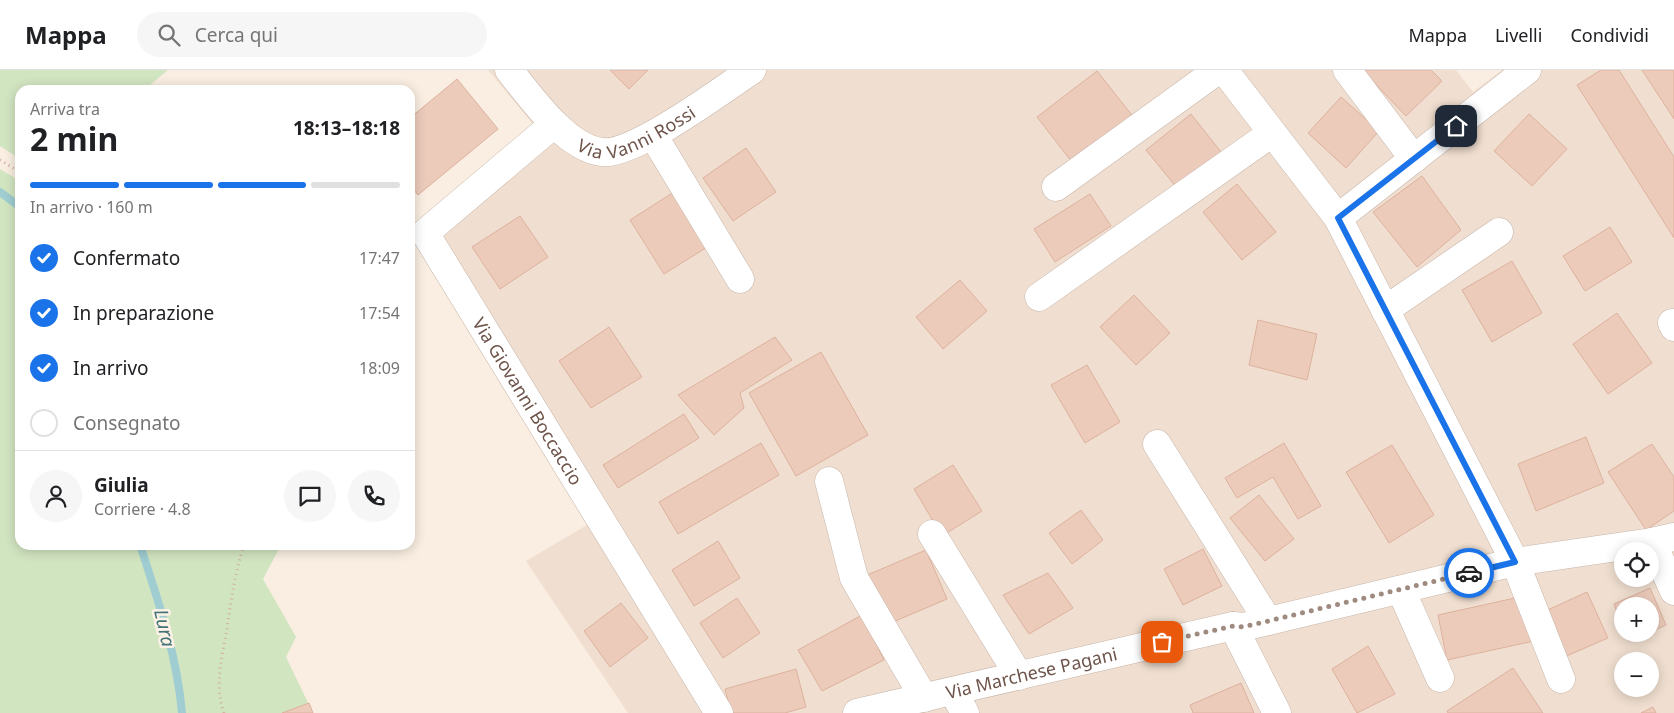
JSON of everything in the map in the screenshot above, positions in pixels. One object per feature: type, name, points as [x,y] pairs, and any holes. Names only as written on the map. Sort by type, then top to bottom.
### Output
[{"type":"street","name":"Via Vanni Rossi","points":[[509,70],[554,124],[578,143],[603,152],[626,148],[653,135],[752,70]]},
{"type":"street","points":[[1056,187],[1218,70]]},
{"type":"street","points":[[1224,70],[1338,218],[1515,562],[1561,679]]},
{"type":"street","points":[[1347,70],[1414,159]]},
{"type":"street","points":[[1338,218],[1528,70]]},
{"type":"street","name":"Via Giovanni Boccaccio","points":[[554,124],[425,233],[719,713]]},
{"type":"street","points":[[1039,297],[1272,133]]},
{"type":"street","points":[[653,135],[740,279]]},
{"type":"street","points":[[1385,310],[1499,232]]},
{"type":"street","points":[[1157,444],[1268,621]]},
{"type":"street","points":[[829,481],[854,578],[924,698]]},
{"type":"street","points":[[932,534],[1019,676]]},
{"type":"street","points":[[1663,540],[1674,591]]},
{"type":"street","name":"Via Marchese Pagani","points":[[857,713],[924,698],[959,702],[1019,676],[1233,626],[1243,627],[1515,562],[1663,540]]},
{"type":"street","points":[[1401,590],[1440,678]]},
{"type":"street","points":[[1233,626],[1277,713]]},
{"type":"path","points":[[0,160],[15,169]]},
{"type":"path","points":[[224,713],[220,704],[219,678],[236,570],[242,550]]},
{"type":"shaded area","points":[[488,70],[1456,70],[1473,92],[1502,70],[1674,70],[1674,713],[628,713],[526,561],[592,522],[415,234],[415,225],[533,124]]},
{"type":"green space","points":[[0,70],[168,70],[150,85],[15,85],[15,156],[0,146]]},
{"type":"green space","points":[[0,169],[15,178],[15,550],[278,550],[263,579],[296,637],[286,657],[313,713],[0,713]]},
{"type":"building","points":[[610,70],[648,70],[629,89]]},
{"type":"building","points":[[1362,70],[1431,70],[1442,81],[1406,116]]},
{"type":"building","points":[[1601,70],[1619,70],[1674,157],[1674,238],[1577,85]]},
{"type":"building","points":[[1642,70],[1674,70],[1674,119]]},
{"type":"building","points":[[1097,71],[1135,119],[1075,166],[1037,117]]},
{"type":"building","points":[[457,79],[498,129],[418,195],[415,191],[415,114]]},
{"type":"building","points":[[1341,97],[1379,131],[1346,168],[1308,133]]},
{"type":"building","points":[[1191,114],[1221,152],[1177,188],[1146,150]]},
{"type":"building","points":[[1529,114],[1567,149],[1532,186],[1494,151]]},
{"type":"building","points":[[746,148],[776,192],[733,221],[703,178]]},
{"type":"building","points":[[1422,176],[1461,230],[1417,267],[1373,212]]},
{"type":"building","points":[[1237,184],[1276,232],[1242,260],[1203,212]]},
{"type":"building","points":[[674,192],[709,246],[664,274],[630,220]]},
{"type":"building","points":[[1090,194],[1111,226],[1055,262],[1034,229]]},
{"type":"building","points":[[520,216],[548,257],[500,289],[472,247]]},
{"type":"building","points":[[1610,227],[1632,262],[1585,291],[1563,256]]},
{"type":"building","points":[[1512,261],[1542,313],[1492,342],[1462,290]]},
{"type":"building","points":[[960,280],[987,311],[943,349],[916,317]]},
{"type":"building","points":[[1134,295],[1170,333],[1136,365],[1100,327]]},
{"type":"building","points":[[1617,313],[1652,363],[1608,394],[1573,344]]},
{"type":"building","points":[[1258,320],[1317,334],[1307,380],[1249,365]]},
{"type":"building","points":[[609,327],[642,377],[591,408],[559,361]]},
{"type":"building","points":[[775,337],[792,360],[740,393],[744,408],[714,435],[678,395]]},
{"type":"building","points":[[821,352],[868,435],[796,476],[749,393]]},
{"type":"building","points":[[1087,365],[1120,422],[1085,443],[1051,385]]},
{"type":"building","points":[[684,414],[699,438],[618,488],[603,465]]},
{"type":"building","points":[[1586,437],[1604,483],[1536,511],[1518,464]]},
{"type":"building","points":[[761,443],[779,475],[678,534],[659,502]]},
{"type":"building","points":[[1284,443],[1321,506],[1298,519],[1273,477],[1237,498],[1225,478]]},
{"type":"building","points":[[1652,444],[1674,477],[1674,511],[1646,530],[1608,472]]},
{"type":"building","points":[[1392,445],[1434,515],[1389,543],[1346,472]]},
{"type":"building","points":[[953,465],[982,511],[942,536],[914,489]]},
{"type":"building","points":[[1259,495],[1294,539],[1265,561],[1230,518]]},
{"type":"building","points":[[1081,510],[1103,540],[1072,564],[1049,533]]},
{"type":"building","points":[[718,541],[740,578],[694,606],[672,570]]},
{"type":"building","points":[[1203,549],[1222,586],[1183,605],[1164,569]]},
{"type":"building","points":[[926,550],[947,599],[886,625],[865,576]]},
{"type":"building","points":[[1048,573],[1073,608],[1029,634],[1003,595]]},
{"type":"building","points":[[1650,588],[1654,597],[1630,597]]},
{"type":"building","points":[[1587,592],[1608,638],[1562,658],[1541,613]]},
{"type":"building","points":[[1524,596],[1534,641],[1447,660],[1438,615]]},
{"type":"building","points":[[737,598],[760,633],[723,658],[700,623]]},
{"type":"building","points":[[621,603],[648,638],[610,667],[584,631]]},
{"type":"building","points":[[1659,609],[1666,625],[1659,628]]},
{"type":"building","points":[[862,615],[884,660],[822,691],[798,650]]},
{"type":"building","points":[[1368,646],[1395,694],[1357,713],[1332,669]]},
{"type":"building","points":[[1513,668],[1543,713],[1448,713],[1447,711]]},
{"type":"building","points":[[796,669],[806,707],[785,713],[731,713],[725,689]]},
{"type":"building","points":[[1241,683],[1254,713],[1193,713],[1190,705]]},
{"type":"building","points":[[309,703],[313,713],[282,713]]},
{"type":"building","points":[[1653,707],[1656,713],[1641,713]]},
{"type":"waterway","name":"Lura","points":[[0,192],[15,203]]},
{"type":"waterway","name":"Lura","points":[[142,550],[171,649],[182,713]]},
{"type":"way so far","points":[[1162,642],[1233,626],[1243,627],[1469,573]]},
{"type":"route","points":[[1456,126],[1338,218],[1515,562],[1469,573]]}]
